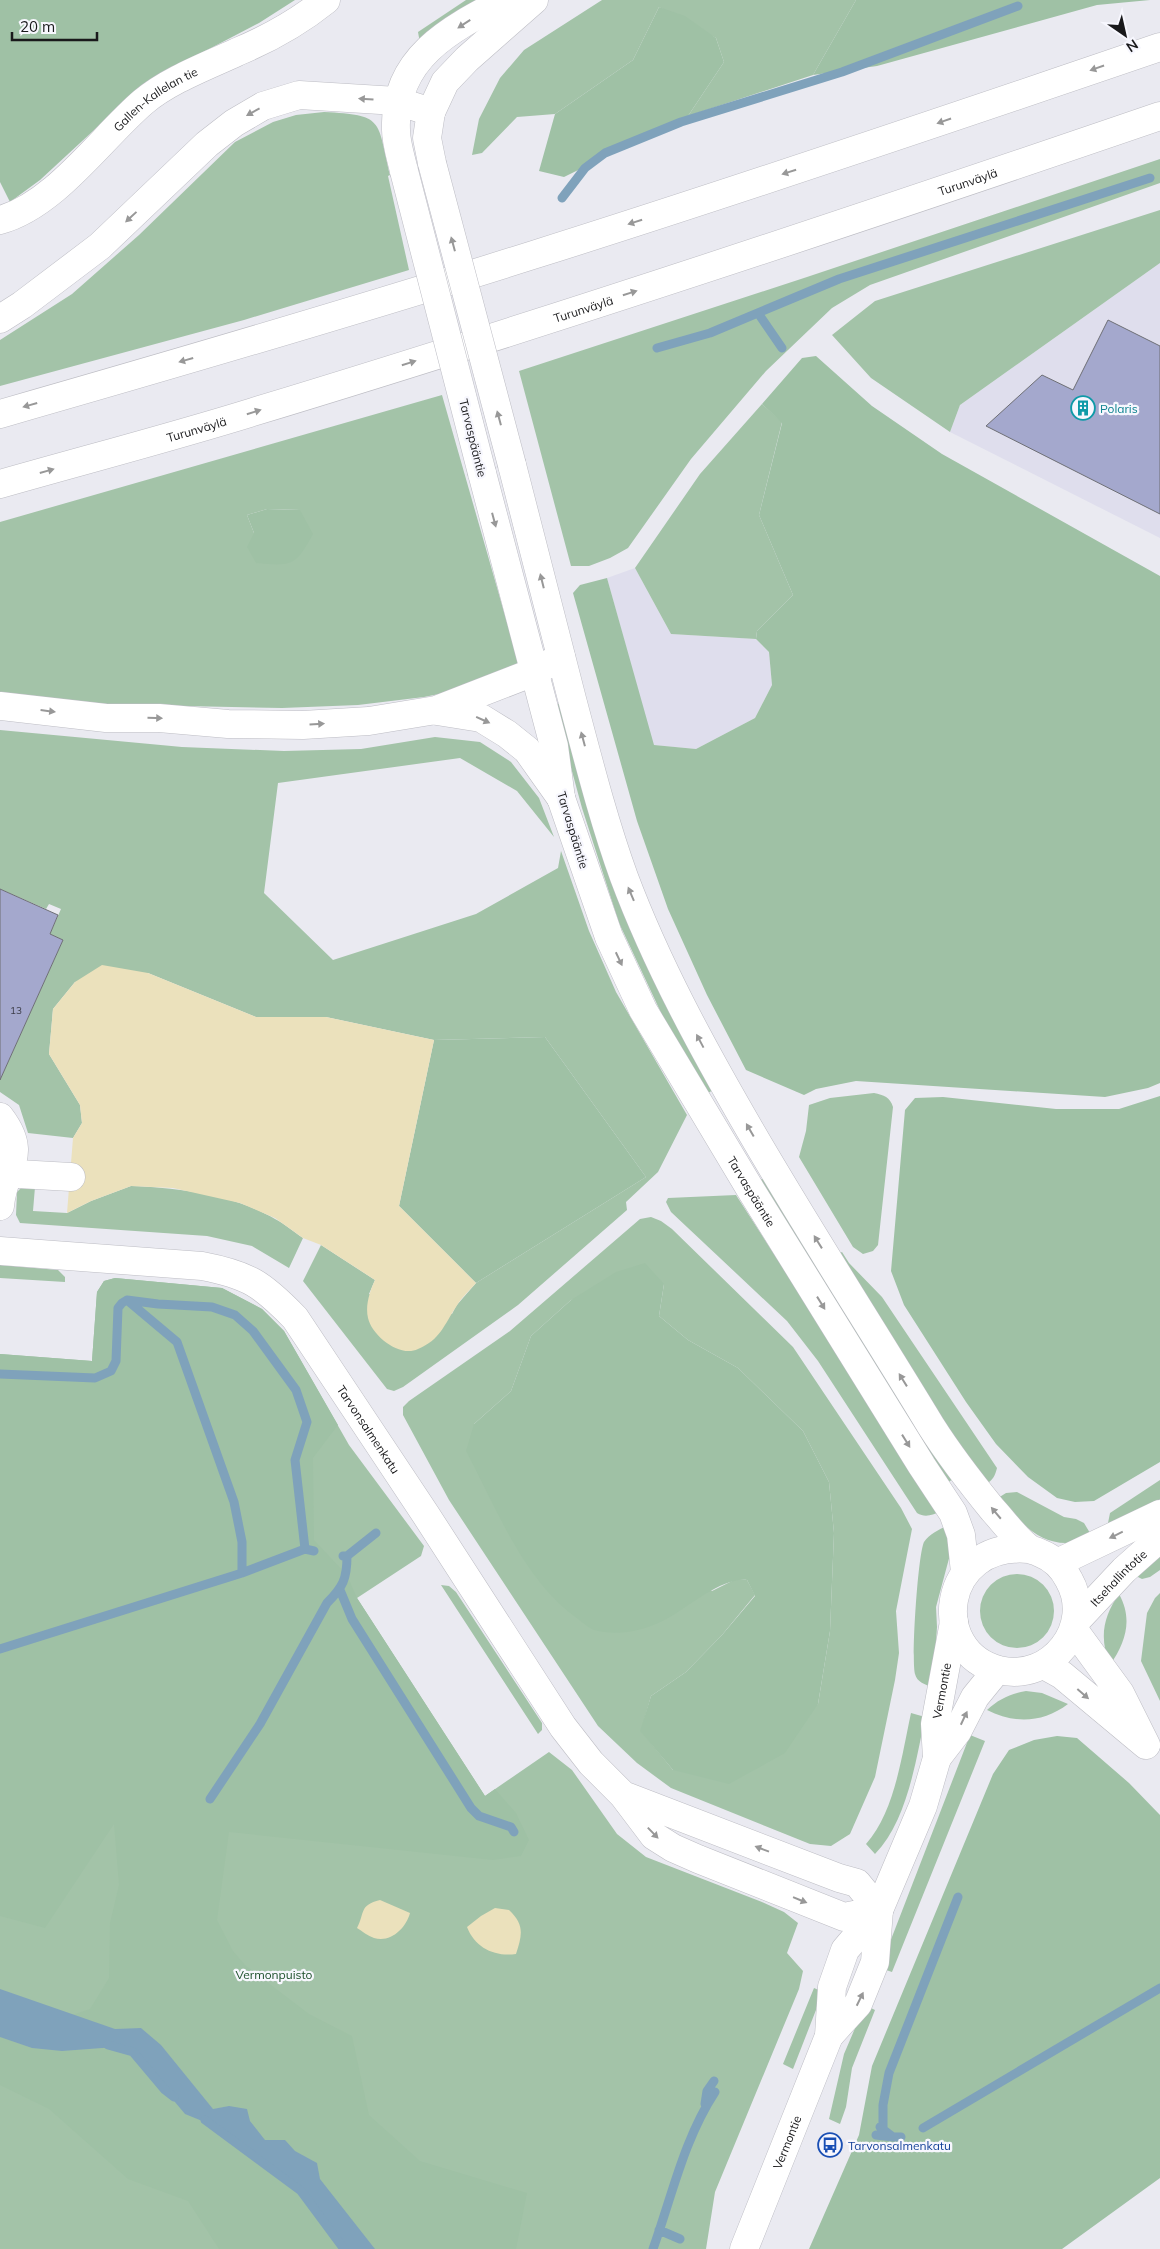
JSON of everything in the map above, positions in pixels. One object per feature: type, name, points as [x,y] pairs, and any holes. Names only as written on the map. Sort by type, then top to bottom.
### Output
[{"type":"main road","name":"Gallen-Kallelan tie","points":[[0,220],[33,203],[60,184],[144,101],[189,74],[240,51],[296,22],[326,0]]},
{"type":"main road","name":"Tarvaspääntie","points":[[506,0],[432,44],[420,56],[406,77],[396,101],[396,132],[404,171],[554,746],[562,798],[609,937],[643,1010],[749,1187],[922,1466],[954,1513],[961,1535],[966,1572]]},
{"type":"main road","points":[[534,0],[467,59],[445,82],[431,112],[427,138],[597,793],[624,878],[679,1000],[723,1084],[774,1172],[949,1455],[1003,1522],[1029,1549]]},
{"type":"main road","points":[[0,414],[233,347],[533,255],[896,138],[1160,47]]},
{"type":"main road","points":[[0,319],[22,305],[100,246],[207,144],[234,123],[263,106],[299,95],[396,101],[431,112]]},
{"type":"main road","name":"Turunväylä","points":[[0,484],[251,413],[560,316],[923,197],[1160,116]]},
{"type":"main road","points":[[0,706],[106,718],[159,718],[228,724],[302,725],[369,721],[436,710],[534,672],[561,657]]},
{"type":"main road","points":[[436,710],[481,718],[506,734],[527,750],[562,798]]},
{"type":"main road","points":[[0,1117],[8,1127],[14,1142],[14,1159],[4,1173],[0,1206]]},
{"type":"main road","points":[[4,1173],[71,1177]]},
{"type":"main road","name":"Tarvonsalmenkatu","points":[[0,1252],[202,1266],[228,1271],[251,1279],[274,1297],[295,1318],[563,1727],[591,1763],[622,1795],[654,1836],[673,1848],[844,1917],[879,1910]]},
{"type":"main road","points":[[1057,1564],[1160,1514]]},
{"type":"main road","name":"Itsehallintotie","points":[[1076,1625],[1124,1570],[1160,1538]]},
{"type":"main road","points":[[1011,1547],[1029,1549],[1044,1554],[1057,1564],[1067,1576],[1078,1604],[1076,1625],[1068,1644],[1057,1656],[1044,1665],[1029,1670],[1013,1672],[998,1670],[982,1663],[969,1652],[959,1638],[954,1622],[953,1604],[957,1587],[966,1572],[978,1559],[994,1551],[1011,1547]]},
{"type":"main road","name":"Vermontie","points":[[744,2249],[828,2036],[858,2004],[875,1962],[879,1910],[923,1806],[937,1758],[935,1724],[954,1622]]},
{"type":"main road","points":[[1076,1625],[1120,1693],[1153,1753]]},
{"type":"main road","points":[[1044,1665],[1062,1676],[1153,1753]]},
{"type":"main road","name":"Vermontie","points":[[937,1758],[957,1732],[975,1697],[998,1670]]},
{"type":"shaded area","points":[[1160,263],[1160,538],[950,432],[960,405]]},
{"type":"shaded area","points":[[635,568],[671,634],[756,639],[769,652],[772,685],[755,718],[696,749],[653,745],[607,578]]},
{"type":"green space","points":[[0,0],[295,0],[259,23],[146,82],[40,180],[10,202],[0,182]]},
{"type":"green space","points":[[466,0],[490,0],[420,43],[418,32]]},
{"type":"green space","points":[[602,0],[856,0],[813,75],[688,116],[724,62],[716,38],[659,7],[633,60],[555,114],[517,117],[482,153],[472,155],[479,119],[500,78],[524,50]]},
{"type":"green space","points":[[856,0],[1150,0],[1097,5],[877,66],[813,75]]},
{"type":"green space","points":[[659,7],[685,16],[716,38],[724,62],[688,116],[564,177],[539,171],[555,114],[633,60]]},
{"type":"green space","points":[[324,112],[344,113],[368,118],[379,131],[383,142],[390,175],[388,176],[409,270],[244,320],[0,386],[0,340],[72,294],[139,235],[235,142],[273,122],[296,115]]},
{"type":"green space","points":[[1160,159],[1160,183],[870,285],[832,308],[766,371],[691,459],[628,548],[610,558],[589,566],[571,566],[519,371]]},
{"type":"green space","points":[[1160,210],[1160,263],[960,405],[950,432],[871,378],[832,335],[875,301]]},
{"type":"green space","points":[[816,356],[872,406],[942,454],[1160,576],[1160,1083],[1148,1088],[1105,1097],[856,1081],[816,1089],[804,1095],[746,1070],[707,995],[668,909],[637,821],[573,593],[580,585],[607,578],[654,745],[696,749],[755,718],[772,685],[769,652],[756,639],[757,631],[793,595],[759,515],[782,423],[762,404],[802,358]]},
{"type":"green space","points":[[442,395],[520,668],[469,688],[424,697],[358,705],[282,708],[89,704],[0,694],[0,522]],"holes":[[[267,509],[300,510],[254,533],[247,515]]]},
{"type":"green space","points":[[762,404],[782,422],[759,515],[793,595],[757,631],[756,639],[671,634],[635,568],[700,474]]},
{"type":"green space","points":[[267,509],[300,510],[313,534],[302,553],[291,562],[285,564],[256,563],[247,547],[254,533],[247,515]]},
{"type":"green space","points":[[562,703],[713,1090],[705,1095],[671,1034],[619,923],[582,808],[554,705]]},
{"type":"green space","points":[[0,730],[182,747],[284,751],[361,749],[435,737],[480,742],[511,762],[539,798],[554,837],[517,791],[460,758],[278,783],[264,893],[333,960],[476,914],[558,868],[561,851],[589,931],[616,992],[687,1115],[658,1172],[626,1202],[627,1210],[518,1305],[403,1387],[394,1391],[387,1389],[303,1281],[321,1245],[375,1280],[369,1294],[452,1314],[456,1306],[476,1283],[646,1177],[545,1037],[434,1040],[326,1017],[256,1017],[148,973],[75,982],[53,1009],[49,1054],[80,1105],[82,1123],[73,1138],[28,1133],[19,1105],[0,1092],[0,1080],[63,940],[50,934],[61,909],[49,904],[46,909],[0,889]]},
{"type":"green space","points":[[545,1037],[646,1177],[476,1283],[399,1206],[434,1040]]},
{"type":"green space","points":[[874,1093],[886,1097],[893,1107],[878,1245],[873,1251],[863,1254],[853,1247],[799,1157],[806,1131],[809,1105],[830,1098]]},
{"type":"green space","points":[[1160,1096],[1160,1462],[1094,1501],[1075,1502],[1057,1498],[1028,1477],[996,1444],[966,1402],[904,1305],[891,1271],[905,1110],[915,1098],[943,1097],[1056,1109],[1119,1109]]},
{"type":"green space","points":[[766,1177],[955,1478],[945,1484],[758,1181]]},
{"type":"green space","points":[[131,1186],[168,1188],[223,1198],[258,1210],[282,1223],[303,1238],[289,1268],[252,1246],[207,1236],[20,1223],[16,1215],[17,1192],[22,1187],[35,1187],[33,1211],[67,1213],[91,1201]]},
{"type":"green space","points":[[736,1195],[940,1512],[926,1516],[917,1513],[818,1361],[787,1321],[671,1212],[666,1202],[668,1198]]},
{"type":"green space","points":[[651,1217],[672,1229],[793,1347],[901,1508],[912,1529],[896,1611],[899,1653],[895,1680],[875,1777],[850,1834],[831,1846],[810,1844],[671,1788],[637,1763],[598,1726],[449,1500],[403,1415],[403,1407],[409,1401],[510,1331],[640,1219]],"holes":[[[664,1284],[659,1316],[688,1340],[738,1368],[803,1431],[829,1482],[834,1533],[830,1631],[818,1704],[673,1770],[641,1731],[651,1696],[686,1672],[722,1635],[755,1595],[747,1580],[736,1579],[712,1591],[474,1424],[511,1391],[531,1336],[571,1300]]]},
{"type":"green space","points":[[842,1252],[849,1263],[882,1297],[997,1468],[993,1478],[986,1484],[925,1396],[836,1255]]},
{"type":"green space","points":[[645,1263],[664,1284],[659,1316],[688,1340],[738,1368],[803,1431],[829,1482],[834,1533],[830,1631],[818,1704],[785,1753],[729,1784],[673,1770],[640,1731],[651,1696],[686,1672],[722,1635],[755,1596],[747,1580],[738,1580],[718,1587],[670,1617],[643,1629],[614,1633],[594,1630],[559,1603],[527,1564],[513,1542],[466,1451],[474,1424],[511,1391],[531,1336],[571,1300],[616,1272]]},
{"type":"green space","points":[[0,1265],[58,1270],[65,1277],[65,1282],[0,1278]]},
{"type":"green space","name":"Vermonpuisto","points":[[115,1278],[222,1288],[262,1309],[284,1331],[349,1445],[424,1546],[421,1556],[357,1598],[485,1796],[549,1752],[572,1770],[617,1834],[646,1857],[762,1902],[784,1912],[798,1923],[787,1953],[803,1971],[799,1989],[715,2192],[706,2249],[0,2249],[0,1354],[92,1361],[97,1292],[104,1281]]},
{"type":"green space","points":[[115,1278],[222,1288],[262,1309],[284,1331],[338,1425],[313,1458],[314,1540],[347,1575],[357,1598],[485,1796],[495,1789],[516,1813],[529,1840],[521,1856],[493,1860],[229,1832],[217,1920],[233,1951],[245,1965],[309,2014],[352,2036],[369,2115],[420,2161],[527,2193],[516,2249],[375,2249],[320,2179],[317,2163],[295,2151],[285,2141],[265,2140],[250,2121],[229,2106],[213,2109],[161,2045],[141,2028],[115,2029],[72,2015],[90,2009],[109,1978],[110,1923],[119,1885],[114,1824],[45,1928],[0,1916],[0,1354],[92,1361],[97,1292],[104,1281]]},
{"type":"green space","points":[[1160,1480],[1160,1499],[1155,1505],[1110,1530],[1108,1523],[1110,1513]]},
{"type":"green space","points":[[1017,1492],[1064,1517],[1076,1519],[1084,1523],[1093,1538],[1062,1543],[1050,1541],[1039,1536],[1018,1520],[998,1498],[1006,1493]]},
{"type":"green space","points":[[946,1526],[951,1551],[936,1607],[937,1627],[933,1687],[919,1681],[915,1674],[914,1649],[917,1585],[924,1542],[931,1534]]},
{"type":"green space","points":[[1160,1551],[1160,1570],[1150,1577],[1142,1579],[1136,1576]]},
{"type":"green space","points":[[1010,1574],[1024,1574],[1038,1580],[1048,1590],[1054,1604],[1054,1618],[1048,1632],[1038,1642],[1024,1648],[1010,1648],[996,1642],[986,1632],[980,1618],[980,1604],[986,1590],[996,1580]]},
{"type":"green space","points":[[441,1585],[449,1586],[456,1592],[542,1723],[542,1730],[538,1734]]},
{"type":"green space","points":[[1160,1593],[1160,1701],[1141,1661],[1147,1613]]},
{"type":"green space","points":[[1119,1594],[1126,1612],[1126,1630],[1120,1648],[1110,1665],[1105,1646],[1104,1628],[1109,1611]]},
{"type":"green space","points":[[1026,1691],[1042,1693],[1068,1704],[1049,1715],[1028,1719],[1008,1718],[987,1710],[1005,1698]]},
{"type":"green space","points":[[911,1713],[925,1717],[914,1771],[903,1808],[886,1840],[875,1854],[866,1844],[876,1831],[891,1799]]},
{"type":"green space","points":[[970,1735],[985,1741],[892,1972],[880,1968]]},
{"type":"green space","points":[[1057,1736],[1077,1738],[1129,1783],[1160,1815],[1160,2178],[1062,2249],[809,2249],[859,2135],[872,2066],[993,1774],[1009,1750],[1034,1740]]},
{"type":"green space","points":[[814,1988],[821,1991],[816,2010],[793,2069],[783,2064]]},
{"type":"green space","points":[[865,2005],[875,2010],[852,2068],[846,2107],[840,2124],[829,2119],[844,2054]]},
{"type":"green space","points":[[0,2037],[32,2048],[62,2051],[116,2047],[133,2052],[185,2114],[212,2125],[301,2191],[344,2249],[219,2249],[188,2201],[128,2179],[49,2109],[0,2085]]},
{"type":"sand","points":[[102,965],[148,973],[256,1017],[326,1017],[434,1040],[399,1206],[476,1283],[460,1301],[437,1337],[418,1349],[411,1351],[395,1348],[388,1344],[375,1332],[368,1318],[368,1303],[375,1280],[321,1245],[303,1238],[275,1218],[240,1203],[173,1188],[131,1186],[91,1201],[67,1213],[73,1138],[82,1123],[80,1105],[49,1054],[53,1009],[75,982]]},
{"type":"sand","points":[[380,1900],[410,1913],[405,1924],[397,1933],[380,1939],[374,1938],[357,1928],[366,1907]]},
{"type":"sand","points":[[495,1908],[509,1910],[518,1921],[521,1936],[516,1954],[508,1955],[487,1950],[480,1946],[467,1927]]},
{"type":"water","points":[[0,1989],[115,2029],[141,2028],[161,2045],[213,2109],[229,2106],[247,2109],[250,2121],[265,2140],[285,2140],[295,2151],[317,2163],[320,2179],[375,2249],[344,2249],[301,2191],[212,2125],[185,2114],[133,2052],[116,2047],[62,2051],[32,2048],[0,2037]]},
{"type":"building","name":"Polaris","points":[[1108,320],[1160,346],[1160,514],[986,426],[1042,375],[1073,390]]},
{"type":"building","points":[[0,889],[58,915],[50,934],[63,940],[0,1080]]},
{"type":"waterway","points":[[562,198],[585,168],[605,153],[681,122],[842,72],[1018,6]]},
{"type":"waterway","points":[[657,348],[710,333],[839,279],[1150,178]]},
{"type":"waterway","points":[[758,313],[782,348]]},
{"type":"waterway","points":[[127,1300],[177,1342],[234,1502],[242,1542],[242,1573]]},
{"type":"waterway","points":[[0,1374],[95,1378],[111,1371],[116,1361],[118,1308],[127,1300],[212,1307],[235,1315],[253,1331],[296,1390],[307,1422],[295,1460],[305,1549]]},
{"type":"waterway","points":[[343,1556],[347,1556],[376,1533]]},
{"type":"waterway","points":[[0,1649],[242,1573],[305,1549],[314,1551]]},
{"type":"waterway","points":[[210,1799],[260,1724],[327,1603],[343,1582],[347,1556]]},
{"type":"waterway","points":[[340,1590],[352,1619],[471,1808],[479,1816],[511,1827],[514,1832]]},
{"type":"waterway","points":[[883,2129],[883,2105],[889,2073],[958,1897]]},
{"type":"waterway","points":[[923,2128],[1160,1988]]},
{"type":"waterway","points":[[108,2045],[133,2052],[165,2090],[174,2097]]},
{"type":"waterway","points":[[705,2104],[707,2091],[714,2081]]},
{"type":"waterway","points":[[653,2249],[687,2148],[704,2110],[715,2092]]},
{"type":"waterway","points":[[205,2120],[301,2191],[344,2249]]},
{"type":"waterway","points":[[880,2127],[893,2137],[901,2137]]},
{"type":"waterway","points":[[876,2135],[893,2137]]},
{"type":"waterway","points":[[659,2230],[680,2239]]},
{"type":"place","name":"Polaris","points":[[1083,408]]},
{"type":"place","name":"Tarvonsalmenkatu","points":[[830,2145]]}]
